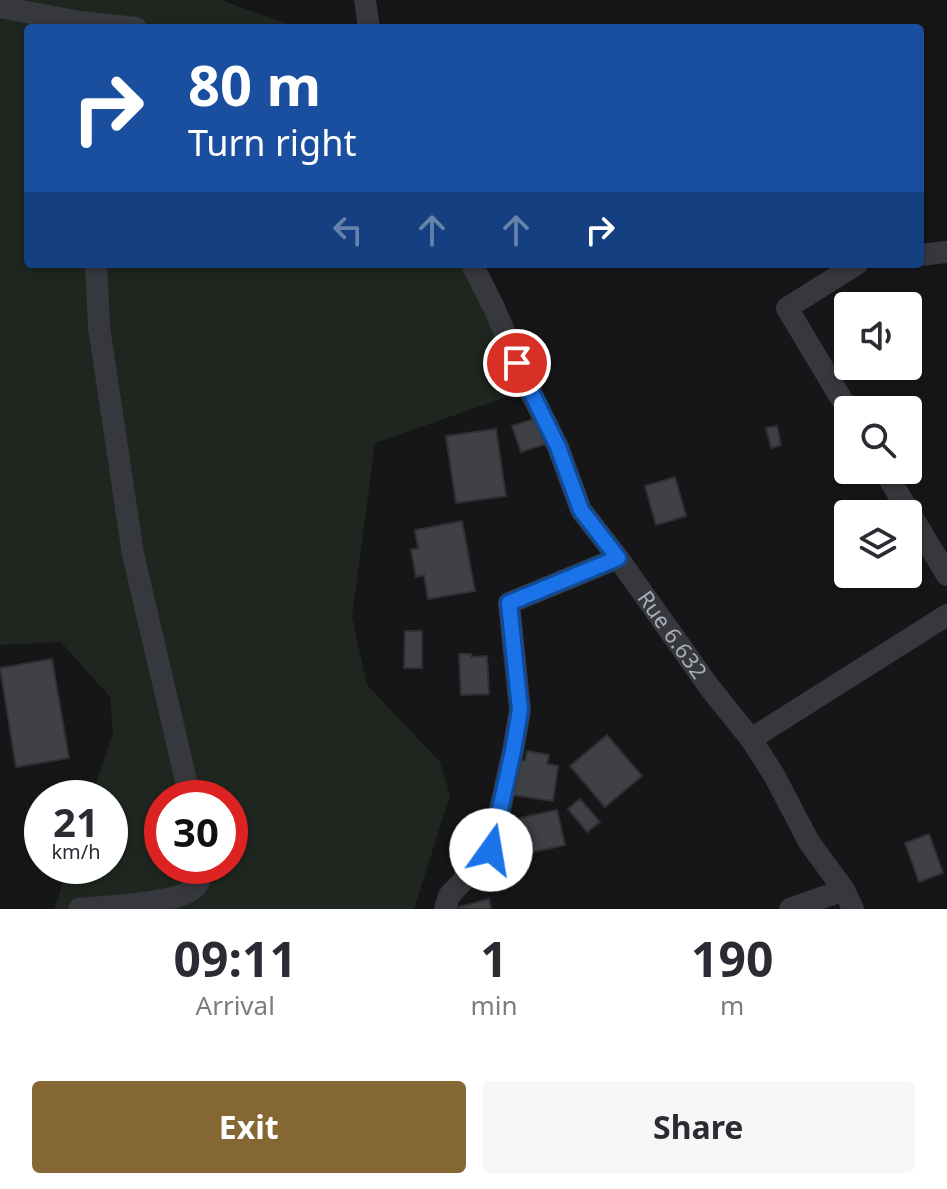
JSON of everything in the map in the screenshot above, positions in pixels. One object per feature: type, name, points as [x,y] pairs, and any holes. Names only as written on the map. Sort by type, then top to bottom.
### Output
[{"type":"street","points":[[365,0],[368,24]]},
{"type":"street","points":[[14,6],[77,24]]},
{"type":"street","points":[[924,255],[947,252]]},
{"type":"street","points":[[96,268],[99,327],[133,554],[186,780]]},
{"type":"street","name":"Rue 6.632","points":[[474,268],[558,447],[581,510],[710,688],[751,739],[809,842],[848,899]]},
{"type":"street","points":[[840,396],[787,308],[851,268]]},
{"type":"street","points":[[892,484],[947,575]]},
{"type":"street","points":[[445,909],[449,896],[491,850],[513,751],[520,710],[509,603],[618,558]]},
{"type":"street","points":[[751,739],[947,615]]},
{"type":"street","points":[[79,909],[178,898],[198,884]]},
{"type":"street","points":[[790,909],[848,899]]},
{"type":"shaded area","points":[[0,0],[221,0],[287,24],[24,24],[24,268],[473,268],[529,389],[375,443],[352,617],[367,685],[440,762],[450,795],[414,909],[54,909],[63,884],[128,884],[128,780],[97,780],[113,733],[110,697],[61,642],[0,645]]},
{"type":"building","points":[[537,418],[546,444],[521,452],[512,426]]},
{"type":"building","points":[[777,426],[781,445],[771,448],[766,428]]},
{"type":"building","points":[[496,429],[506,496],[456,503],[446,436]]},
{"type":"building","points":[[675,477],[686,516],[656,525],[645,486]]},
{"type":"building","points":[[462,521],[475,591],[428,599],[424,575],[416,577],[411,550],[418,548],[415,530]]},
{"type":"building","points":[[405,631],[422,631],[422,668],[404,668]]},
{"type":"building","points":[[459,654],[487,656],[489,694],[461,695]]},
{"type":"building","points":[[52,659],[69,758],[16,767],[0,668]]},
{"type":"building","points":[[607,735],[642,776],[605,807],[570,766]]},
{"type":"building","points":[[527,751],[549,755],[547,764],[558,766],[553,801],[512,795],[517,760],[525,761]]},
{"type":"building","points":[[580,799],[600,822],[587,832],[568,809]]},
{"type":"building","points":[[557,810],[565,845],[515,856],[509,828],[522,825],[520,818]]},
{"type":"building","points":[[929,834],[943,873],[919,882],[905,843]]},
{"type":"building","points":[[489,899],[491,909],[451,909]]},
{"type":"route","points":[[491,850],[520,710],[509,603],[618,558],[581,510],[558,447],[517,363]]}]
